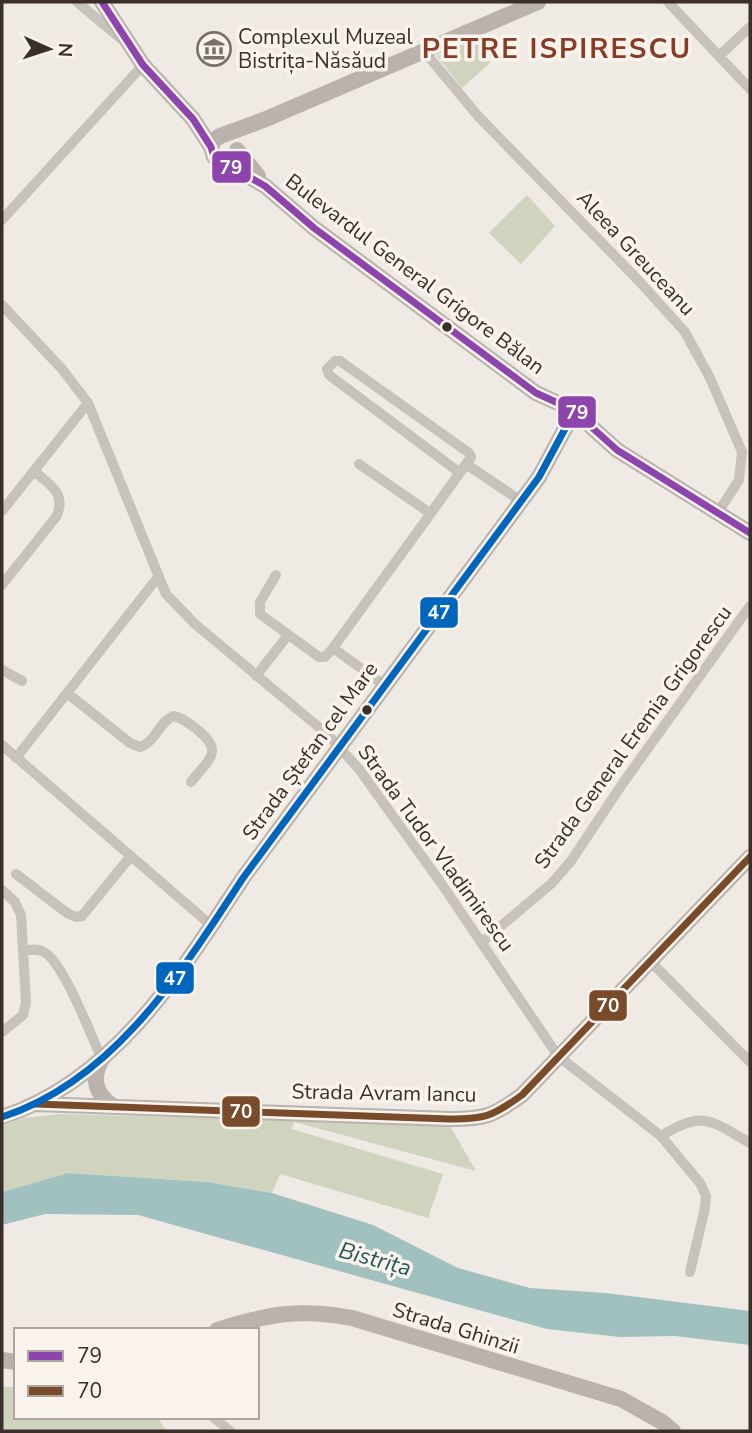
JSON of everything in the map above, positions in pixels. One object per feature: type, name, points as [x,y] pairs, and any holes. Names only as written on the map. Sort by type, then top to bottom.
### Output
[{"type":"street","points":[[76,2],[129,46]]},
{"type":"street","points":[[103,2],[143,65],[193,119],[219,139],[234,139],[237,148]]},
{"type":"street","points":[[219,139],[538,2]]},
{"type":"street","points":[[668,2],[750,89]]},
{"type":"street","points":[[719,56],[750,27]]},
{"type":"street","name":"Aleea Greuceanu","points":[[424,51],[478,116],[685,332],[710,378],[742,452],[739,480],[718,514]]},
{"type":"street","points":[[2,220],[143,65]]},
{"type":"street","points":[[219,139],[214,157],[224,161],[234,157],[237,148],[251,131],[266,119]]},
{"type":"street","name":"Bulevardul General Grigore Bălan","points":[[237,148],[265,186]]},
{"type":"street","name":"Bulevardul General Grigore Bălan","points":[[224,161],[265,186],[314,228],[540,395],[575,425],[750,533]]},
{"type":"street","name":"Strada Tudor Vladimirescu","points":[[2,305],[62,369],[88,403],[166,594],[340,748],[359,769],[558,1056],[661,1136],[689,1168],[706,1196],[690,1272]]},
{"type":"street","points":[[276,575],[260,602],[259,611],[264,618],[319,657],[325,657],[333,648],[430,513],[463,468],[471,457],[340,361],[331,364],[327,369],[329,375],[463,468],[521,501]]},
{"type":"street","points":[[2,511],[88,403]]},
{"type":"street","name":"Strada Ștefan cel Mare","points":[[2,1117],[36,1104],[102,1059],[149,1012],[212,926],[243,878],[575,425]]},
{"type":"street","points":[[359,464],[430,513]]},
{"type":"street","points":[[2,585],[60,509],[60,495],[57,490],[35,472]]},
{"type":"street","points":[[16,758],[158,577]]},
{"type":"street","name":"Strada General Eremia Grigorescu","points":[[481,943],[542,892],[571,861],[750,606]]},
{"type":"street","points":[[256,676],[288,635]]},
{"type":"street","points":[[333,648],[384,685]]},
{"type":"street","points":[[2,670],[22,681]]},
{"type":"street","points":[[67,693],[130,743],[140,747],[149,743],[167,719],[174,716],[184,720],[209,740],[213,748],[211,757],[191,782]]},
{"type":"street","points":[[2,745],[212,926]]},
{"type":"street","points":[[16,874],[76,917],[82,916],[130,857]]},
{"type":"street","name":"Strada Avram Iancu","points":[[36,1104],[477,1119],[495,1114],[522,1095],[750,857]]},
{"type":"street","points":[[2,890],[15,902],[21,915],[26,1002],[23,1015],[2,1032]]},
{"type":"street","points":[[23,951],[35,949],[54,959],[102,1059],[96,1069],[97,1091],[113,1106]]},
{"type":"street","points":[[649,960],[750,1062]]},
{"type":"street","points":[[661,1136],[683,1123],[701,1120],[718,1125],[750,1143]]},
{"type":"street","name":"Strada Ghinzii","points":[[223,1328],[251,1319],[294,1313],[321,1312],[352,1318],[621,1399],[673,1431]]},
{"type":"street","points":[[215,1419],[230,1431]]},
{"type":"green space","points":[[476,37],[490,63],[462,88],[437,56]]},
{"type":"green space","points":[[527,195],[555,226],[521,264],[489,233]]},
{"type":"green space","points":[[59,1114],[449,1124],[476,1171],[294,1122],[292,1129],[443,1174],[428,1218],[280,1174],[272,1193],[207,1182],[68,1173],[2,1192],[2,1126],[24,1118]]},
{"type":"green space","points":[[2,1387],[14,1387],[14,1419],[159,1419],[166,1431],[2,1431]]},
{"type":"water","name":"Bistrița","points":[[68,1173],[207,1182],[272,1193],[373,1225],[458,1268],[530,1288],[606,1293],[750,1311],[750,1345],[675,1336],[620,1337],[547,1329],[138,1215],[45,1214],[2,1225],[2,1192]]},
{"type":"transit line","name":"79","points":[[102,2],[143,65],[193,119],[211,147],[214,157],[265,186],[314,228],[536,393],[582,414],[587,423],[617,450],[750,533]]},
{"type":"transit line","name":"47","points":[[2,1117],[42,1100],[78,1078],[142,1019],[539,477],[566,427]]},
{"type":"transit line","name":"70","points":[[36,1104],[449,1119],[489,1115],[522,1095],[750,857]]},
{"type":"place","name":"Complexul Muzeal Bistrița-Năsăud","points":[[214,49]]},
{"type":"district","name":"PETRE ISPIRESCU","points":[[557,49]]}]
